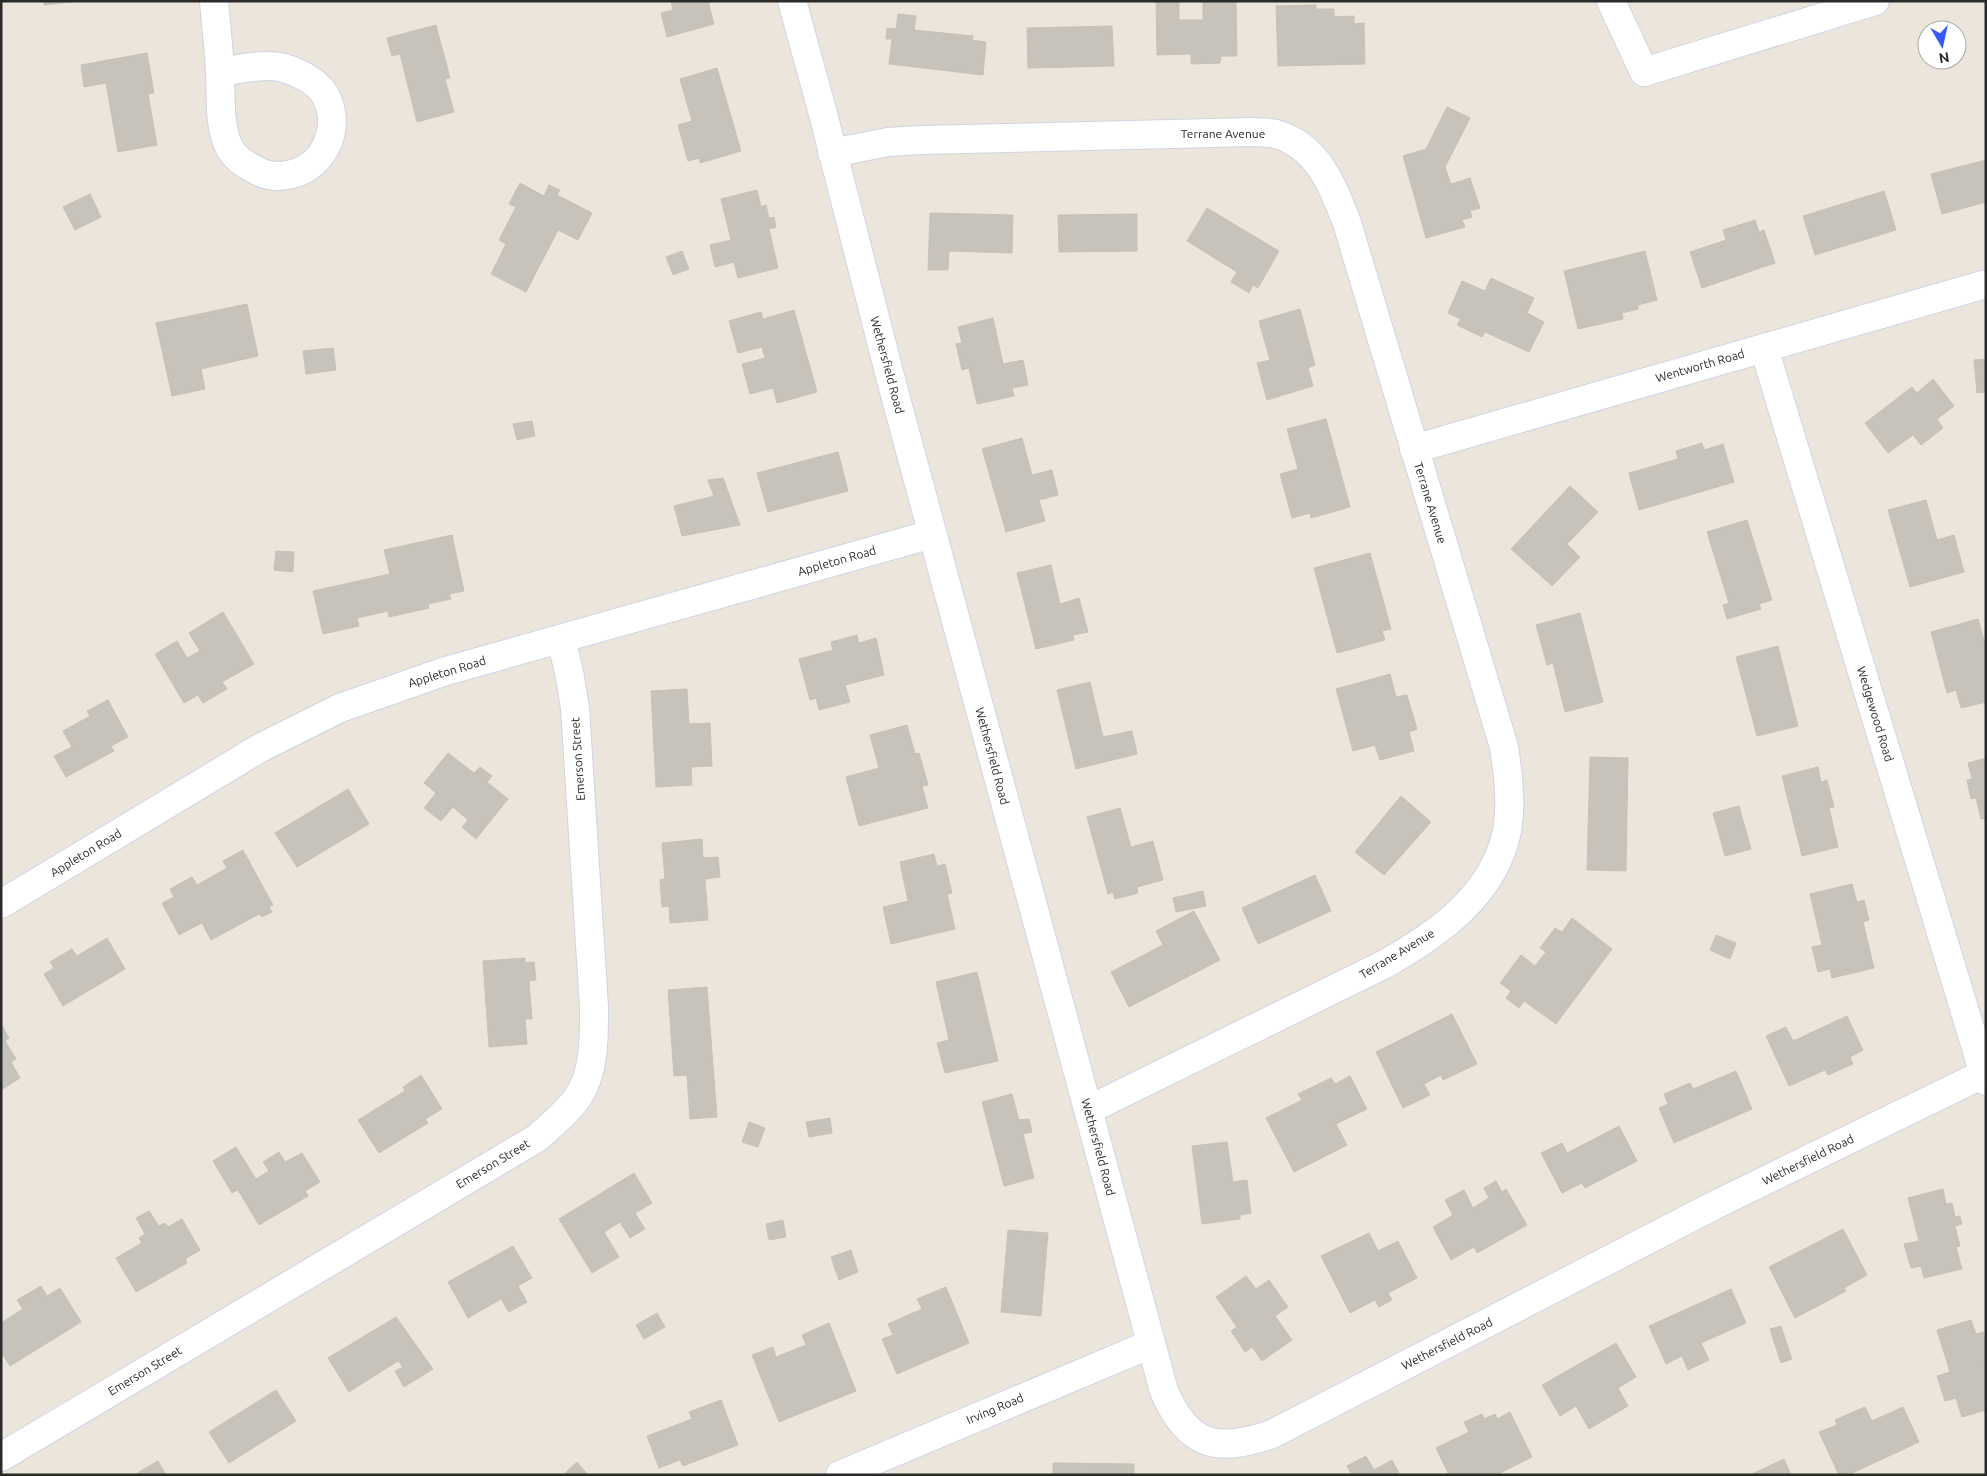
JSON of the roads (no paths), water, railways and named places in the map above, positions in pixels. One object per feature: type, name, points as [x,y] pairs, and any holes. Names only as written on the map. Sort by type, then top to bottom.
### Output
[{"type":"street","points":[[214,1],[222,119],[229,146],[240,162],[261,174],[280,177],[301,172],[316,162],[328,145],[333,122],[325,94],[308,78],[284,68],[258,67],[220,72]]},
{"type":"street","name":"Wethersfield Road","points":[[792,1],[932,534],[1151,1344],[1164,1391],[1173,1412],[1183,1426],[1213,1443],[1233,1445],[1272,1434],[1715,1205],[1985,1077]]},
{"type":"street","points":[[1611,1],[1644,72],[1875,1]]},
{"type":"street","name":"Terrane Avenue","points":[[832,153],[888,142],[921,140],[1253,132],[1275,134],[1296,142],[1313,156],[1325,172],[1347,223],[1504,747],[1509,803],[1507,831],[1499,856],[1486,881],[1467,906],[1442,928],[1415,947],[1385,964],[1088,1110]]},
{"type":"street","name":"Wentworth Road","points":[[1414,449],[1986,284]]},
{"type":"street","name":"Wedgewood Road","points":[[1764,348],[1985,1077]]},
{"type":"street","name":"Appleton Road","points":[[1,904],[260,748],[340,708],[446,671],[932,534]]},
{"type":"street","name":"Emerson Street","points":[[1,1457],[537,1138],[560,1118],[578,1096],[589,1071],[594,1039],[594,1007],[575,708],[561,639]]},
{"type":"street","name":"Irving Road","points":[[840,1475],[1151,1344]]}]
